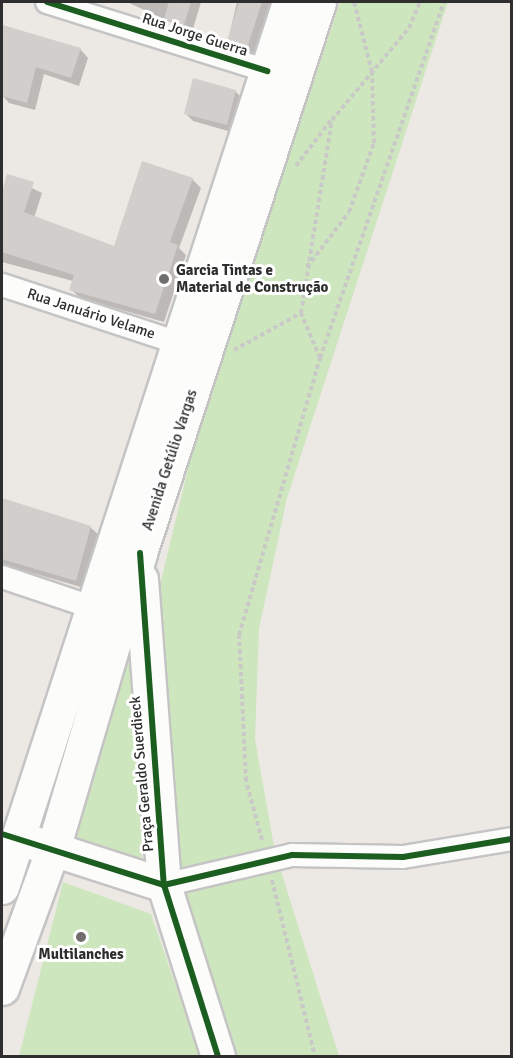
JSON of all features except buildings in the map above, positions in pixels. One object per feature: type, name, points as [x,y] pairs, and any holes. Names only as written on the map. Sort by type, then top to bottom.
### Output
[{"type":"main road","name":"Avenida Getúlio Vargas","points":[[2,988],[53,849],[140,554],[267,71],[289,2]]},
{"type":"main road","name":"Avenida Getúlio Vargas","points":[[2,887],[9,836],[191,355],[319,2]]},
{"type":"main road","name":"Praça Geraldo Suerdieck","points":[[140,554],[164,885],[218,1056]]},
{"type":"main road","points":[[9,836],[164,885]]},
{"type":"street","name":"Rua Jorge Guerra","points":[[47,2],[267,71]]},
{"type":"street","name":"Rua Januário Velame","points":[[2,285],[191,355]]},
{"type":"street","points":[[2,577],[94,608]]},
{"type":"street","points":[[164,885],[267,861],[314,854],[413,856],[512,839]]},
{"type":"path","points":[[307,267],[350,212],[369,171],[375,125],[372,72],[354,2]]},
{"type":"path","points":[[321,358],[301,313],[332,120],[409,28],[420,2]]},
{"type":"path","points":[[315,1056],[246,781],[238,635],[321,358],[444,2]]},
{"type":"path","points":[[191,355],[301,313]]},
{"type":"green space","points":[[340,2],[448,2],[287,498],[259,629],[255,739],[275,852],[339,1056],[233,1056],[175,898],[157,597],[196,436]]},
{"type":"green space","points":[[137,604],[142,864],[68,836]]},
{"type":"green space","points":[[63,882],[151,914],[200,1056],[19,1056]]},
{"type":"cycle path","points":[[47,2],[267,71]]},
{"type":"cycle path","points":[[140,553],[164,885],[218,1056]]},
{"type":"cycle path","points":[[2,834],[164,885],[292,855],[403,857],[512,839]]},
{"type":"place","name":"Garcia Tintas e Material de Construção","points":[[164,279]]},
{"type":"place","name":"Multilanches","points":[[81,937]]}]
